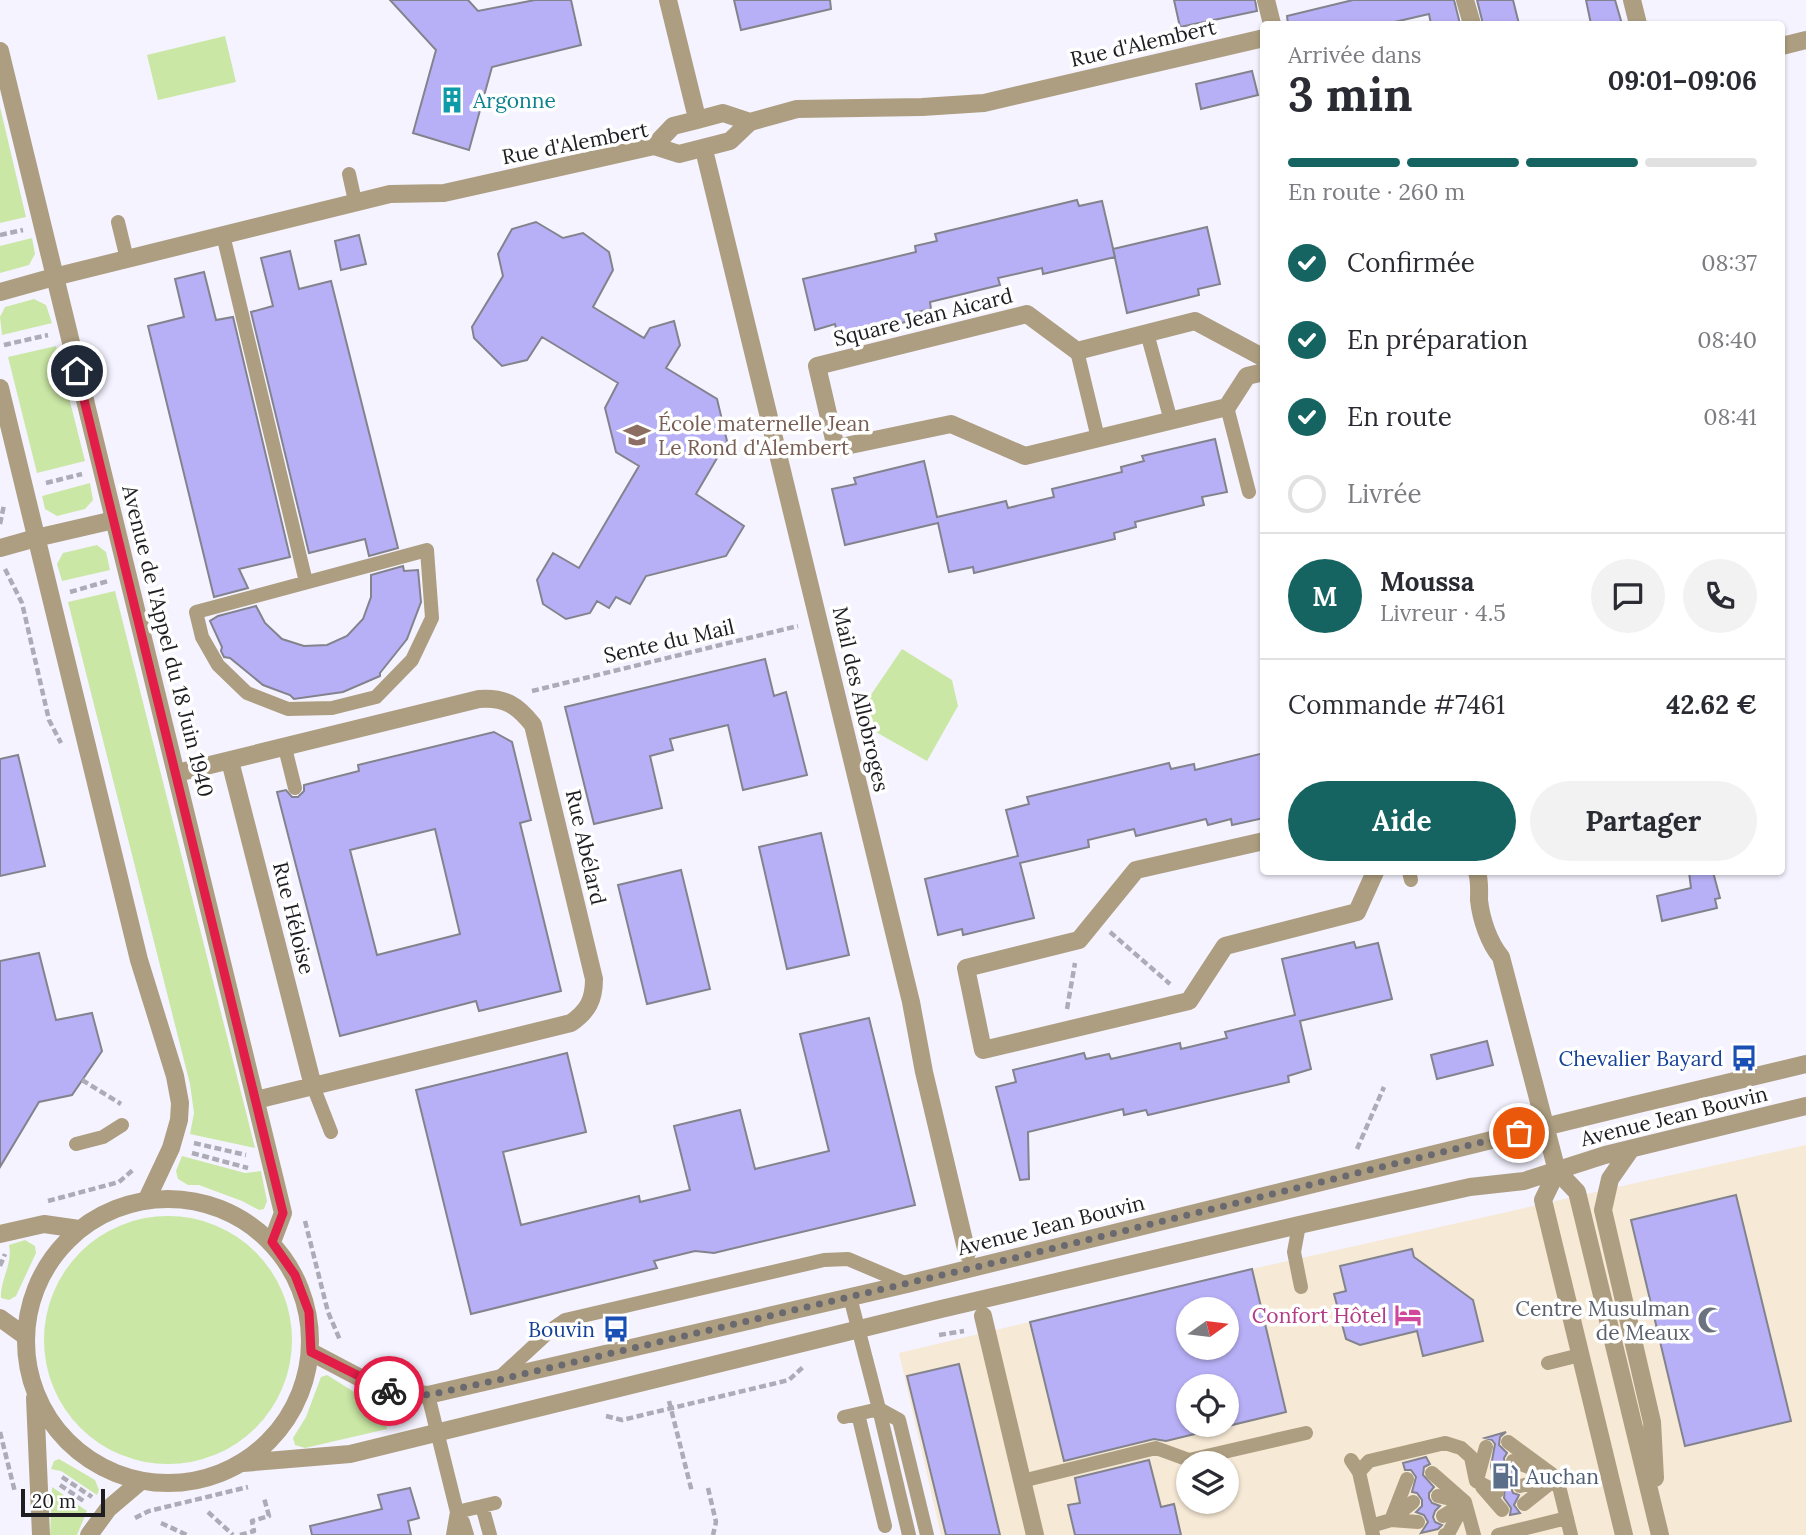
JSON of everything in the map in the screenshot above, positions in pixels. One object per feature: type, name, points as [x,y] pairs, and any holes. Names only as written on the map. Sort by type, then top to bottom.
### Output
[{"type":"street","points":[[668,0],[695,110]]},
{"type":"street","points":[[1266,0],[1271,21]]},
{"type":"street","points":[[1465,0],[1471,21]]},
{"type":"street","points":[[1632,0],[1637,21]]},
{"type":"street","name":"Rue d'Alembert","points":[[0,292],[355,201],[390,194],[443,193],[654,146],[680,154],[730,141],[750,122],[797,109],[984,103],[1260,39]]},
{"type":"street","points":[[1785,45],[1806,40]]},
{"type":"street","name":"Avenue de l'Appel du 18 Juin 1940","points":[[0,51],[283,1213],[272,1242]]},
{"type":"street","points":[[654,146],[673,126],[723,113],[750,122]]},
{"type":"street","name":"Mail des Allobroges","points":[[706,158],[911,1002],[924,1072],[967,1253]]},
{"type":"street","name":"Square Jean Aicard","points":[[1077,351],[1027,314],[817,366],[836,448],[951,424],[1025,456],[1227,407]]},
{"type":"street","points":[[1077,351],[1195,321],[1260,356]]},
{"type":"street","points":[[1227,407],[1247,376],[1260,373]]},
{"type":"street","points":[[0,388],[139,960],[175,1076],[180,1103],[172,1148],[147,1199]]},
{"type":"street","points":[[0,548],[114,520]]},
{"type":"street","name":"Rue Abélard","points":[[177,773],[479,699],[507,700],[522,710],[533,725],[594,979],[591,1004],[584,1014],[571,1023],[256,1100]]},
{"type":"street","name":"Rue Héloise","points":[[230,761],[313,1086]]},
{"type":"street","points":[[1260,842],[1205,861],[1136,870],[1079,940],[966,968],[983,1050],[1189,1000],[1224,940],[1357,912],[1374,875]]},
{"type":"street","points":[[1478,875],[1479,900],[1485,923],[1491,945],[1502,957],[1557,1171],[1577,1192],[1658,1527]]},
{"type":"street","name":"Avenue Jean Bouvin","points":[[311,1352],[385,1391],[428,1395],[907,1284],[1806,1064]]},
{"type":"street","name":"Avenue Jean Bouvin","points":[[243,1463],[350,1454],[858,1329],[1299,1226],[1470,1187],[1524,1181],[1631,1149],[1806,1107]]},
{"type":"street","points":[[1631,1149],[1610,1179],[1603,1210],[1653,1422],[1658,1527]]},
{"type":"street","points":[[1557,1171],[1543,1200],[1624,1535]]},
{"type":"street","points":[[35,1391],[50,1423],[71,1447],[105,1469],[141,1480],[168,1484],[207,1479],[243,1463],[277,1434],[301,1396],[311,1352],[309,1312],[295,1275],[272,1242],[238,1216],[197,1200],[147,1199],[114,1208],[79,1229],[57,1251],[40,1277],[30,1305],[25,1336],[35,1391],[35,1450],[41,1535]]},
{"type":"street","points":[[0,1234],[44,1224],[79,1229]]},
{"type":"street","points":[[983,1316],[1035,1535]]},
{"type":"street","points":[[0,1318],[25,1336]]},
{"type":"street","points":[[89,1535],[108,1509],[141,1480]]},
{"type":"lane","points":[[349,174],[355,201]]},
{"type":"lane","points":[[118,222],[127,259]]},
{"type":"lane","points":[[223,235],[306,582]]},
{"type":"lane","points":[[1147,333],[1171,421]]},
{"type":"lane","points":[[1077,351],[1098,438]]},
{"type":"lane","points":[[1227,407],[1248,492]]},
{"type":"lane","points":[[427,550],[432,618],[412,660],[376,697],[332,708],[288,709],[247,693],[218,665],[202,637],[196,612],[306,582],[427,550]]},
{"type":"lane","points":[[285,748],[295,788]]},
{"type":"lane","points":[[313,1086],[331,1132]]},
{"type":"lane","points":[[76,1144],[103,1137],[121,1125]]},
{"type":"lane","points":[[1299,1226],[1294,1252],[1301,1287]]},
{"type":"lane","points":[[498,1380],[565,1320],[824,1260],[848,1259],[907,1284]]},
{"type":"lane","points":[[850,1297],[909,1535]]},
{"type":"lane","points":[[1548,1363],[1580,1355]]},
{"type":"lane","points":[[428,1395],[457,1512],[467,1535]]},
{"type":"lane","points":[[886,1526],[850,1416],[879,1409],[899,1420],[927,1535]]},
{"type":"lane","points":[[1022,1481],[1156,1448],[1189,1460],[1306,1433]]},
{"type":"lane","points":[[1498,1535],[1567,1530],[1557,1478],[1508,1442]]},
{"type":"lane","points":[[1413,1502],[1391,1520],[1372,1530],[1355,1466],[1445,1443],[1461,1448],[1471,1457],[1476,1481],[1502,1510]]},
{"type":"lane","points":[[1476,1481],[1486,1447]]},
{"type":"lane","points":[[1513,1461],[1557,1478]]},
{"type":"lane","points":[[1476,1481],[1491,1466]]},
{"type":"lane","points":[[1432,1473],[1465,1502],[1474,1535]]},
{"type":"lane","points":[[1520,1486],[1557,1478]]},
{"type":"lane","points":[[1524,1504],[1557,1478]]},
{"type":"lane","points":[[1391,1520],[1407,1479]]},
{"type":"lane","points":[[1476,1481],[1497,1492]]},
{"type":"lane","points":[[1438,1496],[1465,1502]]},
{"type":"lane","points":[[1443,1516],[1465,1502]]},
{"type":"lane","points":[[1445,1535],[1465,1502]]},
{"type":"lane","points":[[457,1512],[489,1504],[490,1535]]},
{"type":"lane","points":[[453,1535],[457,1512]]},
{"type":"lane","points":[[1391,1520],[1416,1529]]},
{"type":"path","points":[[0,235],[27,229]]},
{"type":"path","points":[[4,345],[51,335]]},
{"type":"path","points":[[42,484],[86,473]]},
{"type":"path","points":[[0,560],[22,603],[49,720],[65,750]]},
{"type":"path","points":[[68,592],[113,580]]},
{"type":"path","name":"Sente du Mail","points":[[528,695],[533,690],[820,621]]},
{"type":"path","points":[[1096,920],[1189,1000]]},
{"type":"path","points":[[1063,1031],[1079,940]]},
{"type":"path","points":[[1357,1150],[1384,1087]]},
{"type":"path","points":[[189,1141],[254,1157]]},
{"type":"path","points":[[187,1152],[251,1168],[258,1167]]},
{"type":"path","points":[[38,1203],[119,1182],[139,1164]]},
{"type":"path","points":[[302,1209],[328,1311],[344,1344]]},
{"type":"path","points":[[669,1401],[692,1492]]},
{"type":"path","points":[[0,1432],[16,1497]]},
{"type":"path","points":[[55,1473],[93,1498]]},
{"type":"path","points":[[54,1481],[89,1504]]},
{"type":"path","points":[[708,1488],[716,1522],[713,1535]]},
{"type":"path","points":[[240,1535],[254,1531],[252,1521],[269,1516],[264,1498]]},
{"type":"path","points":[[208,1512],[233,1535]]},
{"type":"path","points":[[161,1523],[187,1535]]},
{"type":"shaded area","points":[[1806,1145],[1806,1535],[941,1535],[899,1353],[1252,1269]]},
{"type":"green space","points":[[225,36],[236,82],[158,100],[147,55]]},
{"type":"green space","points":[[0,107],[26,217],[0,223]]},
{"type":"green space","points":[[32,238],[35,254],[29,265],[0,273],[0,246]]},
{"type":"green space","points":[[34,299],[46,305],[52,323],[2,335],[0,317],[5,307]]},
{"type":"green space","points":[[56,346],[85,461],[37,473],[8,357]]},
{"type":"green space","points":[[90,483],[93,500],[85,509],[57,516],[45,509],[42,496]]},
{"type":"green space","points":[[97,545],[106,552],[110,570],[62,581],[57,564],[63,553]]},
{"type":"green space","points":[[115,591],[255,1148],[190,1134],[194,1113],[190,1084],[68,602]]},
{"type":"green space","points":[[902,649],[952,680],[958,706],[927,761],[874,731],[866,702]]},
{"type":"green space","points":[[182,1156],[245,1173],[261,1171],[267,1201],[264,1209],[259,1210],[242,1201],[199,1185],[188,1185],[178,1179],[176,1171]]},
{"type":"green space","points":[[156,1216],[180,1216],[227,1230],[256,1252],[283,1292],[290,1316],[290,1364],[283,1388],[256,1428],[216,1455],[180,1464],[156,1464],[109,1450],[89,1436],[72,1419],[58,1399],[49,1376],[44,1352],[44,1328],[58,1281],[72,1261],[89,1244],[109,1230],[132,1221]]},
{"type":"green space","points":[[25,1240],[35,1246],[36,1253],[16,1296],[9,1300],[1,1298],[9,1245]]},
{"type":"green space","points":[[327,1375],[359,1395],[382,1402],[387,1429],[305,1448],[295,1445],[293,1438],[306,1417],[321,1377]]},
{"type":"green space","points":[[59,1459],[95,1480],[99,1490],[97,1495],[61,1471],[51,1469],[54,1461]]},
{"type":"green space","points":[[52,1487],[87,1511],[77,1535],[50,1535]]},
{"type":"building","name":"Argonne","points":[[390,0],[468,0],[478,11],[535,0],[571,0],[581,45],[492,67],[469,150],[413,133],[436,50]]},
{"type":"building","points":[[734,0],[830,0],[831,9],[741,30]]},
{"type":"building","points":[[1174,0],[1255,0],[1257,11],[1180,27]]},
{"type":"building","points":[[1353,0],[1454,0],[1459,21],[1430,21],[1429,14],[1399,21],[1288,21],[1287,16]]},
{"type":"building","points":[[1477,0],[1513,0],[1518,21],[1482,21]]},
{"type":"building","points":[[1586,0],[1615,0],[1621,21],[1590,21]]},
{"type":"building","points":[[1252,71],[1258,95],[1201,109],[1196,84]]},
{"type":"building","points":[[1077,200],[1079,206],[1102,201],[1115,257],[1043,274],[1042,268],[998,278],[1000,285],[930,302],[931,309],[909,314],[910,321],[838,338],[835,324],[815,330],[803,279],[916,252],[915,246],[937,241],[935,234]]},
{"type":"building","points":[[536,222],[563,238],[583,233],[609,252],[613,270],[593,307],[644,338],[650,328],[674,321],[680,345],[666,368],[717,399],[727,441],[696,494],[744,526],[726,556],[646,576],[630,604],[616,597],[609,608],[597,601],[590,613],[566,619],[543,604],[537,580],[553,553],[579,568],[639,466],[616,452],[605,408],[618,383],[542,337],[527,360],[502,366],[474,338],[472,327],[503,276],[498,254],[512,229]]},
{"type":"building","points":[[1207,227],[1220,284],[1198,289],[1199,295],[1127,313],[1113,249]]},
{"type":"building","points":[[359,235],[366,264],[341,270],[335,241]]},
{"type":"building","points":[[290,251],[299,289],[331,281],[398,548],[369,556],[365,539],[309,553],[251,312],[273,306],[261,258]]},
{"type":"building","points":[[204,272],[216,320],[233,317],[290,557],[239,569],[248,588],[214,597],[148,326],[184,317],[175,279]]},
{"type":"building","points":[[1215,439],[1227,492],[1202,497],[1204,505],[1135,522],[1136,527],[1114,533],[1115,539],[974,573],[973,567],[949,572],[938,523],[845,545],[832,489],[856,484],[854,478],[924,461],[937,517],[1006,501],[1008,508],[1054,497],[1052,489],[1122,472],[1121,467],[1144,461],[1142,456]]},
{"type":"building","points":[[403,566],[404,571],[418,570],[421,602],[407,639],[380,676],[343,692],[294,699],[263,685],[230,658],[224,657],[221,651],[222,647],[210,621],[218,616],[256,606],[265,623],[282,639],[304,646],[327,645],[347,636],[363,619],[371,597],[371,575]]},
{"type":"building","points":[[765,659],[774,696],[786,692],[807,775],[743,790],[728,725],[670,739],[673,750],[650,756],[662,808],[594,824],[565,707]]},
{"type":"building","points":[[494,732],[512,742],[531,820],[520,823],[561,991],[479,1011],[476,1001],[340,1036],[277,792],[286,790],[292,797],[298,797],[304,791],[304,785],[359,771],[358,765]],"holes":[[[435,829],[460,934],[377,955],[350,850]]]},
{"type":"building","points":[[1260,754],[1260,819],[1232,825],[1231,819],[1208,825],[1206,819],[1136,836],[1134,829],[1088,840],[1089,847],[1020,863],[1034,918],[963,935],[962,929],[938,935],[925,879],[1018,856],[1006,810],[1029,804],[1027,797],[1169,763],[1171,769],[1194,764],[1195,770]]},
{"type":"building","points":[[18,755],[45,866],[0,876],[0,759]]},
{"type":"building","points":[[821,833],[849,955],[787,969],[759,847]]},
{"type":"building","points":[[681,870],[710,989],[647,1004],[618,885]]},
{"type":"building","points":[[1689,875],[1714,875],[1720,898],[1715,899],[1717,908],[1662,921],[1657,896],[1691,888]]},
{"type":"building","points":[[1354,942],[1356,948],[1378,943],[1392,999],[1300,1021],[1311,1069],[1288,1076],[1289,1082],[1148,1115],[1146,1110],[1124,1115],[1123,1109],[1028,1132],[1029,1179],[1020,1180],[996,1087],[1016,1082],[1013,1070],[1084,1053],[1086,1059],[1109,1054],[1111,1059],[1180,1043],[1181,1049],[1227,1038],[1225,1032],[1295,1015],[1282,959]]},
{"type":"building","points":[[39,953],[56,1020],[92,1013],[102,1051],[72,1095],[39,1102],[0,1167],[0,961]]},
{"type":"building","points":[[869,1018],[915,1205],[714,1253],[695,1251],[654,1261],[657,1268],[471,1314],[416,1090],[567,1053],[586,1132],[503,1152],[521,1225],[639,1196],[640,1202],[690,1190],[674,1126],[740,1110],[755,1169],[829,1151],[800,1034]]},
{"type":"building","points":[[1487,1041],[1493,1065],[1437,1079],[1431,1055]]},
{"type":"building","name":"Centre Musulman de Meaux","points":[[1736,1195],[1791,1421],[1685,1446],[1631,1220]]},
{"type":"building","name":"Confort Hôtel","points":[[1412,1249],[1414,1257],[1473,1300],[1483,1341],[1423,1356],[1417,1331],[1360,1345],[1346,1339],[1334,1294],[1346,1291],[1340,1266]]},
{"type":"building","points":[[1252,1269],[1286,1412],[1239,1423],[1239,1374],[1176,1374],[1176,1437],[1183,1437],[1166,1441],[1154,1439],[1064,1461],[1030,1322]]},
{"type":"building","points":[[959,1364],[1000,1535],[946,1535],[907,1376]]},
{"type":"building","points":[[1506,1432],[1500,1437],[1499,1445],[1507,1453],[1504,1458],[1505,1466],[1516,1473],[1517,1477],[1513,1479],[1511,1487],[1513,1493],[1519,1495],[1514,1505],[1520,1513],[1510,1515],[1511,1508],[1504,1498],[1505,1487],[1494,1480],[1491,1466],[1495,1444],[1485,1438]]},
{"type":"building","points":[[1426,1457],[1430,1464],[1424,1467],[1423,1475],[1434,1487],[1429,1498],[1432,1503],[1440,1506],[1433,1517],[1435,1522],[1442,1525],[1438,1529],[1421,1533],[1428,1522],[1424,1515],[1416,1512],[1422,1506],[1422,1500],[1417,1493],[1412,1492],[1416,1477],[1411,1470],[1405,1470],[1403,1463]]},
{"type":"building","points":[[1149,1460],[1161,1507],[1174,1504],[1181,1535],[1075,1535],[1068,1505],[1080,1503],[1075,1478]]},
{"type":"building","points":[[410,1488],[419,1518],[408,1521],[411,1535],[312,1535],[310,1526],[382,1509],[378,1495]]},
{"type":"way so far","points":[[389,1391],[428,1395],[498,1380],[1010,1259],[1519,1133]]},
{"type":"place","name":"Argonne","points":[[452,100]]},
{"type":"place","name":"École maternelle Jean Le Rond d'Alembert","points":[[637,435]]},
{"type":"place","name":"Chevalier Bayard","points":[[1744,1058]]},
{"type":"place","name":"Confort Hôtel","points":[[1408,1315]]},
{"type":"place","name":"Centre Musulman de Meaux","points":[[1711,1320]]},
{"type":"place","name":"Bouvin","points":[[616,1329]]},
{"type":"place","name":"Auchan","points":[[1505,1476]]},
{"type":"route","points":[[77,371],[283,1213],[272,1242],[295,1275],[309,1312],[311,1352],[389,1391]]}]
